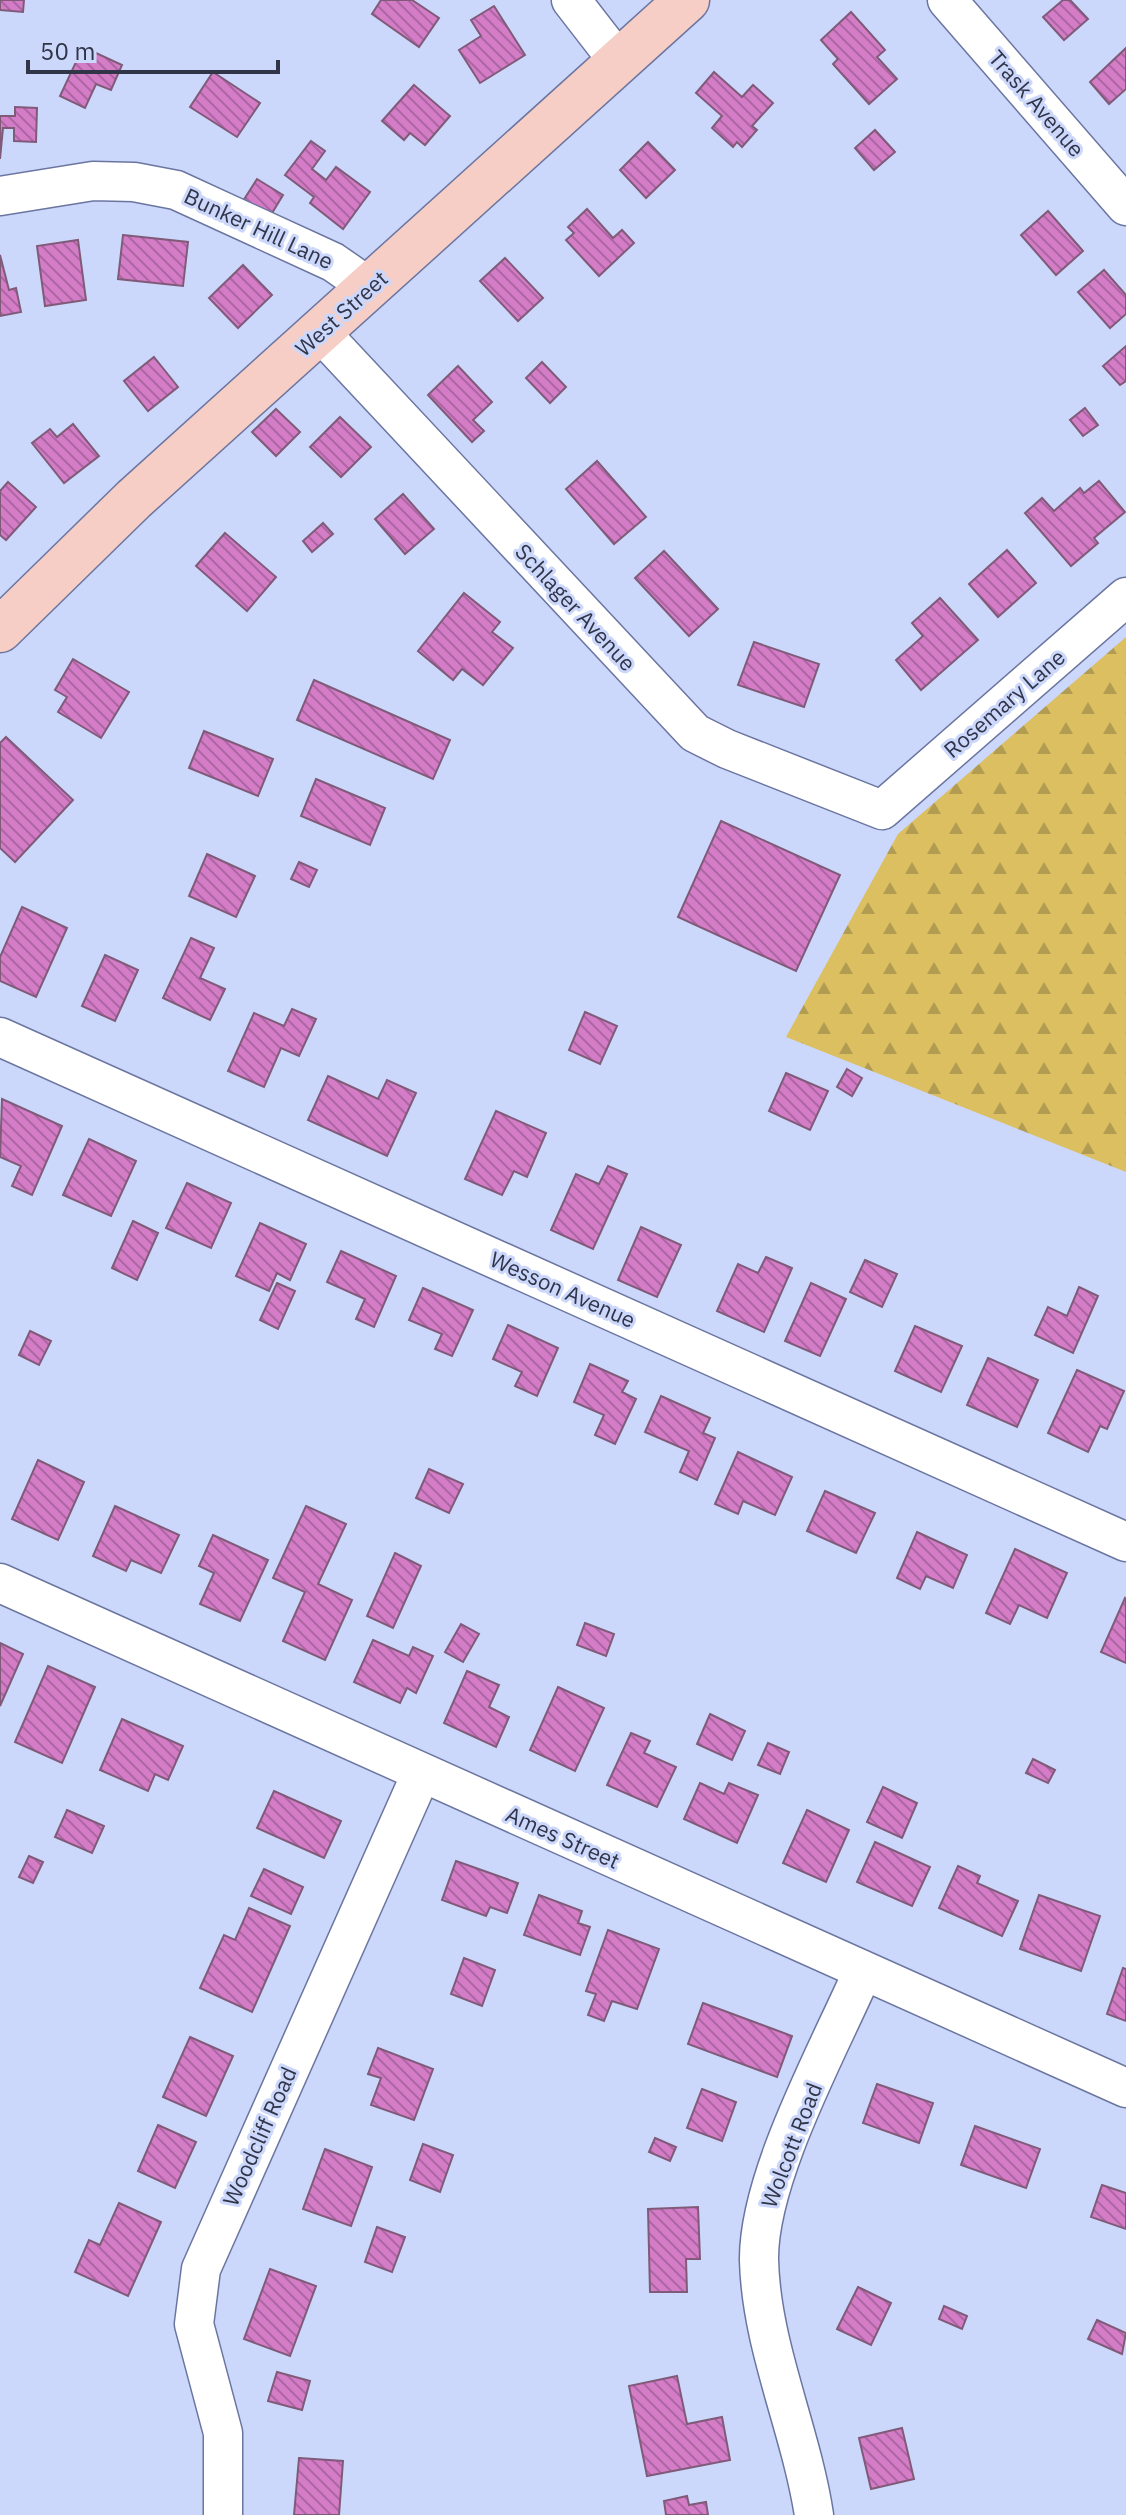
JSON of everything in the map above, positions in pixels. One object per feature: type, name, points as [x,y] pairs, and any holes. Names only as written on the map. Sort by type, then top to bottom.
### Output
[{"type":"street","points":[[571,0],[619,62]]},
{"type":"street","name":"West Street","points":[[0,630],[103,528],[687,0]]},
{"type":"street","name":"Trask Avenue","points":[[947,0],[1126,206]]},
{"type":"street","name":"Bunker Hill Lane","points":[[0,196],[93,181],[134,182],[176,190],[333,262],[369,287]]},
{"type":"street","name":"Schlager Avenue","points":[[320,332],[695,733],[727,749],[882,810]]},
{"type":"street","name":"Rosemary Lane","points":[[882,810],[1126,597]]},
{"type":"street","name":"Wesson Avenue","points":[[0,1037],[1126,1542]]},
{"type":"street","name":"Ames Street","points":[[0,1583],[1126,2088]]},
{"type":"street","name":"Woodcliff Road","points":[[223,2515],[223,2433],[194,2324],[201,2269],[421,1774]]},
{"type":"street","name":"Wolcott Road","points":[[814,2515],[763,2297],[761,2236],[779,2164],[863,1971]]},
{"type":"green space","points":[[1126,637],[1126,1172],[786,1037],[898,834]]},
{"type":"building","points":[[0,0],[24,0],[23,12],[0,10]]},
{"type":"building","points":[[381,0],[412,0],[439,18],[419,47],[372,14]]},
{"type":"building","points":[[1063,0],[1070,0],[1088,19],[1064,40],[1043,17]]},
{"type":"building","points":[[494,6],[525,55],[480,83],[459,50],[481,36],[471,20]]},
{"type":"building","points":[[851,12],[885,50],[877,57],[897,79],[869,104],[833,64],[838,59],[821,40]]},
{"type":"building","points":[[83,47],[122,65],[111,90],[96,84],[85,108],[60,96]]},
{"type":"building","points":[[1126,48],[1126,89],[1109,104],[1090,82]]},
{"type":"building","points":[[213,72],[260,103],[237,137],[190,107]]},
{"type":"building","points":[[714,72],[742,97],[753,85],[773,103],[752,126],[757,130],[742,147],[737,142],[733,147],[712,128],[722,116],[696,93]]},
{"type":"building","points":[[414,85],[450,116],[425,145],[410,133],[404,140],[382,121]]},
{"type":"building","points":[[15,107],[37,108],[36,142],[14,141],[14,128],[3,128],[0,159],[0,116],[15,116]]},
{"type":"building","points":[[875,130],[895,152],[874,170],[855,148]]},
{"type":"building","points":[[311,141],[325,151],[312,169],[326,180],[336,167],[370,192],[343,229],[310,203],[314,197],[285,175]]},
{"type":"building","points":[[648,142],[675,170],[646,198],[620,170]]},
{"type":"building","points":[[257,179],[283,195],[269,218],[243,201]]},
{"type":"building","points":[[587,209],[613,238],[622,230],[634,243],[599,276],[566,240],[574,233],[568,227]]},
{"type":"building","points":[[1048,211],[1083,251],[1056,275],[1021,235]]},
{"type":"building","points":[[123,235],[188,242],[183,286],[118,279]]},
{"type":"building","points":[[78,240],[86,300],[45,306],[37,246]]},
{"type":"building","points":[[0,255],[9,290],[16,288],[21,312],[0,316]]},
{"type":"building","points":[[505,258],[543,298],[518,321],[480,281]]},
{"type":"building","points":[[243,265],[272,295],[238,328],[209,298]]},
{"type":"building","points":[[1104,270],[1126,295],[1126,314],[1110,328],[1078,292]]},
{"type":"building","points":[[1126,346],[1126,381],[1120,385],[1103,366]]},
{"type":"building","points":[[154,357],[178,387],[148,411],[124,381]]},
{"type":"building","points":[[542,362],[566,387],[550,403],[526,378]]},
{"type":"building","points":[[458,366],[492,402],[473,420],[484,431],[472,442],[428,395]]},
{"type":"building","points":[[1085,408],[1098,425],[1083,436],[1070,420]]},
{"type":"building","points":[[276,409],[300,432],[276,456],[252,432]]},
{"type":"building","points":[[340,417],[371,447],[341,477],[310,447]]},
{"type":"building","points":[[73,424],[99,456],[64,483],[32,443],[50,429],[57,437]]},
{"type":"building","points":[[597,461],[646,517],[614,544],[566,489]]},
{"type":"building","points":[[1099,481],[1125,512],[1094,538],[1098,543],[1071,566],[1025,513],[1042,498],[1054,511],[1080,488],[1084,493]]},
{"type":"building","points":[[8,482],[36,507],[6,540],[0,535],[0,491]]},
{"type":"building","points":[[403,494],[434,529],[405,554],[375,519]]},
{"type":"building","points":[[323,523],[333,534],[312,552],[303,541]]},
{"type":"building","points":[[225,533],[276,577],[247,611],[196,566]]},
{"type":"building","points":[[1007,550],[1036,583],[998,617],[969,584]]},
{"type":"building","points":[[664,551],[718,609],[689,636],[635,578]]},
{"type":"building","points":[[464,593],[500,622],[492,632],[513,648],[483,685],[462,669],[453,680],[418,651]]},
{"type":"building","points":[[940,598],[978,640],[921,690],[896,660],[923,636],[912,623]]},
{"type":"building","points":[[754,642],[819,664],[804,707],[738,685]]},
{"type":"building","points":[[73,659],[129,692],[101,738],[58,712],[67,697],[55,690]]},
{"type":"building","points":[[314,680],[450,740],[433,779],[297,720]]},
{"type":"building","points":[[204,731],[273,759],[258,796],[189,768]]},
{"type":"building","points":[[6,737],[73,800],[15,862],[0,848],[0,743]]},
{"type":"building","points":[[316,779],[385,808],[370,845],[301,816]]},
{"type":"building","points":[[721,821],[840,875],[796,971],[678,917]]},
{"type":"building","points":[[207,854],[255,876],[236,917],[189,896]]},
{"type":"building","points":[[299,862],[317,870],[309,887],[291,879]]},
{"type":"building","points":[[22,907],[67,928],[36,997],[0,981],[0,957]]},
{"type":"building","points":[[191,938],[214,948],[200,978],[225,989],[210,1020],[163,998]]},
{"type":"building","points":[[105,955],[138,970],[115,1021],[82,1006]]},
{"type":"building","points":[[292,1009],[316,1019],[299,1056],[281,1048],[264,1087],[228,1071],[254,1013],[284,1026]]},
{"type":"building","points":[[585,1012],[617,1026],[600,1064],[569,1050]]},
{"type":"building","points":[[847,1069],[862,1078],[852,1096],[837,1087]]},
{"type":"building","points":[[786,1073],[828,1091],[810,1130],[769,1111]]},
{"type":"building","points":[[328,1076],[378,1099],[387,1080],[416,1093],[387,1156],[308,1120]]},
{"type":"building","points":[[2,1099],[62,1126],[32,1195],[12,1186],[21,1166],[0,1157]]},
{"type":"building","points":[[496,1111],[546,1133],[527,1177],[514,1171],[502,1195],[465,1179]]},
{"type":"building","points":[[89,1139],[136,1161],[111,1216],[63,1195]]},
{"type":"building","points":[[608,1166],[627,1174],[593,1249],[551,1230],[576,1174],[599,1184]]},
{"type":"building","points":[[187,1183],[231,1203],[211,1248],[166,1228]]},
{"type":"building","points":[[133,1221],[158,1233],[137,1280],[112,1268]]},
{"type":"building","points":[[260,1223],[306,1244],[290,1280],[277,1273],[269,1291],[236,1276]]},
{"type":"building","points":[[641,1227],[681,1245],[657,1297],[618,1280]]},
{"type":"building","points":[[341,1251],[396,1276],[374,1327],[356,1319],[365,1299],[327,1282]]},
{"type":"building","points":[[766,1257],[792,1268],[764,1332],[717,1311],[738,1264],[758,1273]]},
{"type":"building","points":[[865,1260],[897,1274],[882,1307],[850,1292]]},
{"type":"building","points":[[277,1283],[295,1291],[278,1329],[260,1320]]},
{"type":"building","points":[[811,1283],[846,1299],[820,1356],[785,1341]]},
{"type":"building","points":[[1079,1287],[1098,1296],[1073,1353],[1035,1335],[1048,1307],[1067,1316]]},
{"type":"building","points":[[423,1288],[473,1310],[452,1356],[435,1349],[442,1334],[409,1320]]},
{"type":"building","points":[[508,1325],[558,1348],[537,1396],[515,1386],[522,1372],[493,1359]]},
{"type":"building","points":[[915,1326],[962,1346],[941,1392],[895,1371]]},
{"type":"building","points":[[30,1331],[51,1341],[39,1365],[19,1355]]},
{"type":"building","points":[[988,1358],[1038,1380],[1017,1427],[967,1405]]},
{"type":"building","points":[[590,1364],[628,1381],[622,1392],[636,1399],[615,1444],[595,1435],[604,1415],[574,1402]]},
{"type":"building","points":[[1077,1370],[1124,1391],[1107,1429],[1100,1426],[1088,1452],[1048,1433]]},
{"type":"building","points":[[661,1396],[710,1418],[703,1433],[715,1438],[697,1480],[680,1472],[689,1451],[645,1432]]},
{"type":"building","points":[[738,1452],[792,1477],[775,1515],[743,1501],[738,1514],[715,1504]]},
{"type":"building","points":[[38,1460],[84,1482],[58,1540],[12,1519]]},
{"type":"building","points":[[429,1469],[463,1484],[449,1513],[416,1498]]},
{"type":"building","points":[[825,1491],[875,1513],[856,1553],[807,1531]]},
{"type":"building","points":[[115,1506],[179,1535],[161,1573],[131,1560],[126,1571],[93,1556]]},
{"type":"building","points":[[306,1506],[346,1524],[318,1584],[352,1600],[325,1660],[283,1641],[305,1592],[273,1578]]},
{"type":"building","points":[[917,1532],[967,1555],[953,1588],[926,1576],[920,1589],[897,1578]]},
{"type":"building","points":[[213,1535],[268,1560],[240,1621],[200,1604],[214,1573],[199,1566]]},
{"type":"building","points":[[1015,1549],[1067,1573],[1047,1618],[1019,1605],[1010,1624],[986,1613]]},
{"type":"building","points":[[395,1553],[421,1566],[393,1628],[367,1616]]},
{"type":"building","points":[[1126,1599],[1126,1663],[1101,1652]]},
{"type":"building","points":[[585,1623],[614,1634],[606,1656],[577,1645]]},
{"type":"building","points":[[461,1624],[479,1634],[463,1662],[445,1652]]},
{"type":"building","points":[[373,1640],[409,1656],[413,1647],[433,1656],[416,1693],[407,1688],[400,1703],[354,1682]]},
{"type":"building","points":[[0,1643],[23,1654],[0,1706]]},
{"type":"building","points":[[48,1666],[95,1687],[62,1763],[15,1742]]},
{"type":"building","points":[[467,1671],[499,1685],[489,1707],[509,1717],[496,1747],[444,1723]]},
{"type":"building","points":[[558,1687],[604,1708],[575,1771],[530,1750]]},
{"type":"building","points":[[710,1714],[745,1731],[732,1760],[697,1744]]},
{"type":"building","points":[[122,1719],[183,1746],[168,1780],[155,1774],[148,1791],[100,1770]]},
{"type":"building","points":[[631,1733],[650,1741],[644,1753],[676,1767],[657,1807],[607,1785]]},
{"type":"building","points":[[768,1743],[789,1752],[780,1774],[758,1765]]},
{"type":"building","points":[[1033,1759],[1055,1770],[1048,1783],[1026,1773]]},
{"type":"building","points":[[700,1783],[724,1794],[729,1783],[758,1795],[737,1843],[684,1819]]},
{"type":"building","points":[[883,1787],[917,1803],[902,1838],[867,1822]]},
{"type":"building","points":[[274,1791],[341,1821],[324,1858],[257,1828]]},
{"type":"building","points":[[67,1810],[104,1826],[92,1853],[55,1837]]},
{"type":"building","points":[[807,1810],[849,1830],[826,1882],[783,1863]]},
{"type":"building","points":[[875,1842],[930,1867],[912,1906],[857,1882]]},
{"type":"building","points":[[29,1856],[43,1862],[33,1883],[19,1877]]},
{"type":"building","points":[[456,1861],[518,1883],[507,1913],[490,1907],[486,1916],[442,1900]]},
{"type":"building","points":[[958,1866],[980,1876],[977,1883],[1018,1901],[1002,1936],[939,1908]]},
{"type":"building","points":[[264,1869],[303,1887],[291,1914],[251,1896]]},
{"type":"building","points":[[539,1895],[582,1911],[578,1923],[590,1927],[580,1955],[524,1935]]},
{"type":"building","points":[[1039,1895],[1100,1916],[1081,1971],[1020,1949]]},
{"type":"building","points":[[249,1908],[290,1926],[252,2012],[200,1988],[224,1935],[235,1940]]},
{"type":"building","points":[[608,1930],[659,1949],[637,2009],[612,2001],[604,2021],[588,2015],[596,1994],[586,1991]]},
{"type":"building","points":[[464,1958],[495,1970],[482,2006],[451,1994]]},
{"type":"building","points":[[1123,1968],[1126,1969],[1126,2021],[1107,2014]]},
{"type":"building","points":[[703,2003],[792,2036],[777,2077],[688,2044]]},
{"type":"building","points":[[190,2037],[233,2056],[206,2116],[163,2097]]},
{"type":"building","points":[[378,2048],[433,2069],[414,2120],[371,2105],[381,2078],[368,2074]]},
{"type":"building","points":[[877,2084],[933,2103],[919,2143],[863,2123]]},
{"type":"building","points":[[702,2089],[736,2102],[722,2141],[687,2128]]},
{"type":"building","points":[[158,2125],[196,2142],[175,2188],[138,2171]]},
{"type":"building","points":[[975,2126],[1040,2149],[1026,2188],[961,2165]]},
{"type":"building","points":[[655,2138],[676,2147],[670,2161],[649,2152]]},
{"type":"building","points":[[423,2144],[453,2155],[440,2192],[410,2180]]},
{"type":"building","points":[[325,2149],[372,2167],[351,2226],[303,2209]]},
{"type":"building","points":[[1102,2185],[1126,2193],[1126,2229],[1091,2217]]},
{"type":"building","points":[[119,2203],[161,2222],[128,2296],[75,2272],[89,2240],[100,2245]]},
{"type":"building","points":[[698,2207],[700,2259],[686,2259],[687,2292],[650,2292],[648,2209]]},
{"type":"building","points":[[377,2227],[405,2237],[392,2272],[365,2262]]},
{"type":"building","points":[[270,2269],[316,2286],[290,2356],[244,2339]]},
{"type":"building","points":[[858,2287],[891,2303],[871,2345],[837,2329]]},
{"type":"building","points":[[944,2306],[967,2316],[962,2329],[939,2319]]},
{"type":"building","points":[[1097,2320],[1126,2333],[1122,2354],[1088,2339]]},
{"type":"building","points":[[277,2372],[310,2381],[302,2410],[268,2401]]},
{"type":"building","points":[[677,2376],[687,2424],[722,2417],[730,2460],[647,2476],[629,2386]]},
{"type":"building","points":[[902,2428],[914,2479],[871,2489],[859,2438]]},
{"type":"building","points":[[299,2458],[343,2461],[339,2515],[294,2515]]},
{"type":"building","points":[[687,2496],[689,2505],[706,2502],[708,2515],[666,2515],[664,2501]]}]
